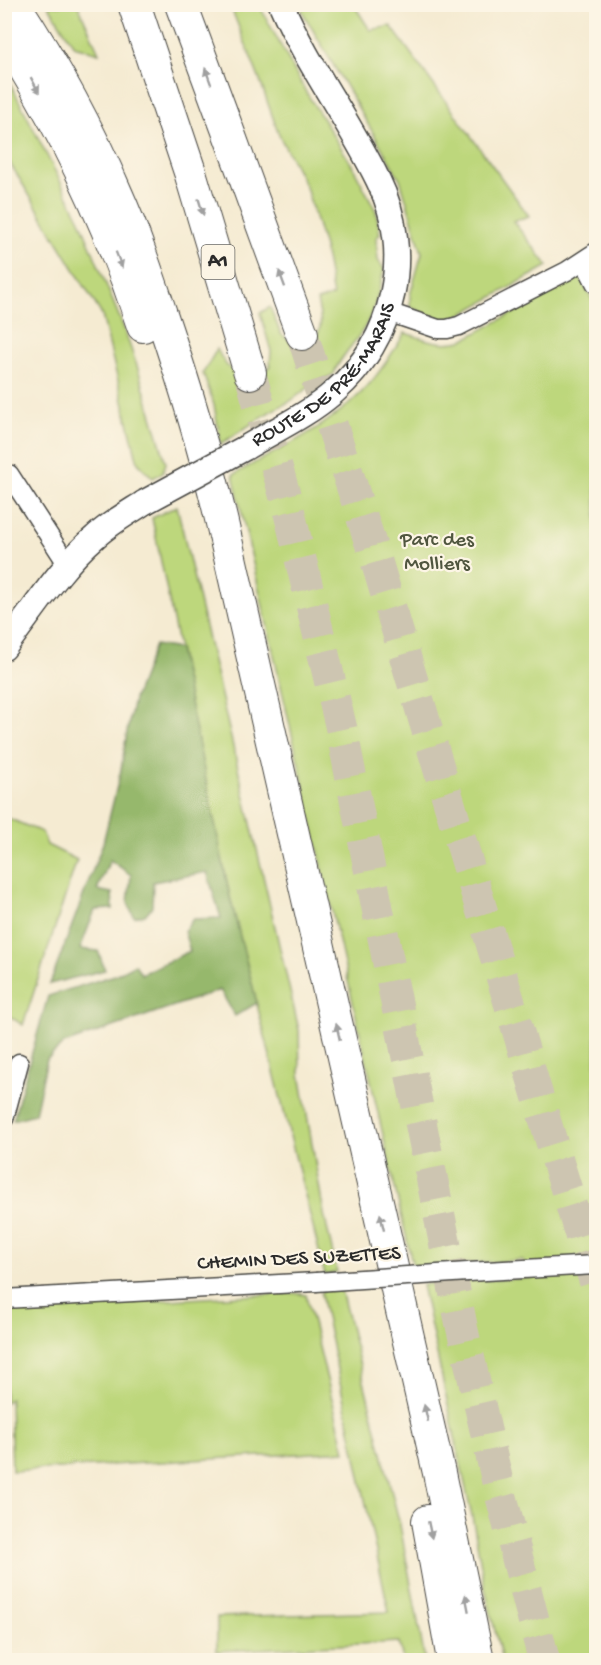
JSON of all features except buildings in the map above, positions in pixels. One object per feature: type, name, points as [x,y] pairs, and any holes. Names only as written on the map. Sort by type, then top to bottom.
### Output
[{"type":"highway","points":[[14,4],[51,63],[116,192],[149,277],[201,437],[440,1473],[478,1660]]},
{"type":"highway","name":"A1","points":[[134,4],[187,162],[250,373]]},
{"type":"highway","points":[[181,4],[302,334]]},
{"type":"highway","points":[[4,35],[69,148],[116,253],[155,361],[192,487],[417,1466],[453,1660]]},
{"type":"street","name":"ROUTE DE PRÉ-MARAIS","points":[[4,648],[68,565],[94,537],[145,502],[317,406],[351,377],[375,344],[388,312],[393,292],[397,258],[393,221],[380,183],[361,146],[301,45],[280,4]]},
{"type":"street","points":[[388,312],[438,329],[459,326],[590,256],[597,284]]},
{"type":"street","points":[[4,477],[9,474],[68,565]]},
{"type":"street","points":[[4,1119],[19,1064]]},
{"type":"street","name":"CHEMIN DES SUZETTES","points":[[4,1299],[597,1265]]},
{"type":"green space","points":[[48,5],[78,5],[99,53],[74,46]]},
{"type":"green space","points":[[230,5],[259,5],[306,92],[352,165],[376,211],[380,234],[376,238],[378,260],[384,269],[370,317],[334,374],[221,444],[214,405],[203,373],[217,349],[233,371],[259,378],[270,366],[271,351],[260,313],[270,307],[281,334],[289,340],[315,338],[320,325],[317,301],[333,296],[324,247],[306,187],[279,135]]},
{"type":"green space","points":[[300,5],[354,5],[370,30],[391,26],[529,216],[513,221],[548,266],[464,313],[445,320],[410,307],[410,295],[422,253],[400,179]]},
{"type":"green space","points":[[4,71],[80,220],[123,326],[166,463],[163,472],[153,478],[138,463],[102,315],[5,155]]},
{"type":"green space","name":"Parc des Molliers","points":[[580,277],[596,307],[596,1660],[502,1660],[485,1589],[474,1526],[422,1285],[439,1282],[531,1278],[523,1260],[413,1267],[233,475],[306,434],[341,411],[376,376],[405,333],[439,342],[461,341]]},
{"type":"green space","points":[[177,506],[299,1030],[300,1074],[324,1214],[337,1272],[325,1275],[230,897],[152,518]]},
{"type":"green space","points":[[155,645],[179,649],[230,897],[257,1003],[235,1016],[220,990],[64,1044],[47,1059],[35,1114],[13,1120],[48,996],[115,975],[135,964],[141,974],[190,951],[184,931],[193,919],[221,918],[207,872],[153,882],[152,907],[145,915],[134,917],[128,903],[131,875],[110,860],[97,890],[112,893],[113,909],[95,910],[80,949],[98,951],[105,970],[50,984],[103,843],[121,770],[134,699]]},
{"type":"green space","points":[[5,817],[42,832],[47,845],[77,860],[23,1025],[5,1013]]},
{"type":"green space","points":[[324,1289],[341,1290],[400,1525],[425,1660],[403,1660],[399,1642],[217,1651],[217,1617],[389,1612],[321,1294]]},
{"type":"green space","points":[[294,1293],[306,1295],[345,1451],[12,1471],[10,1399],[5,1403],[5,1305],[40,1302],[41,1307]]},
{"type":"tunnel","points":[[302,334],[376,560],[596,1285]]},
{"type":"tunnel","points":[[250,373],[287,503],[341,727],[462,1328],[498,1484],[544,1660]]}]
